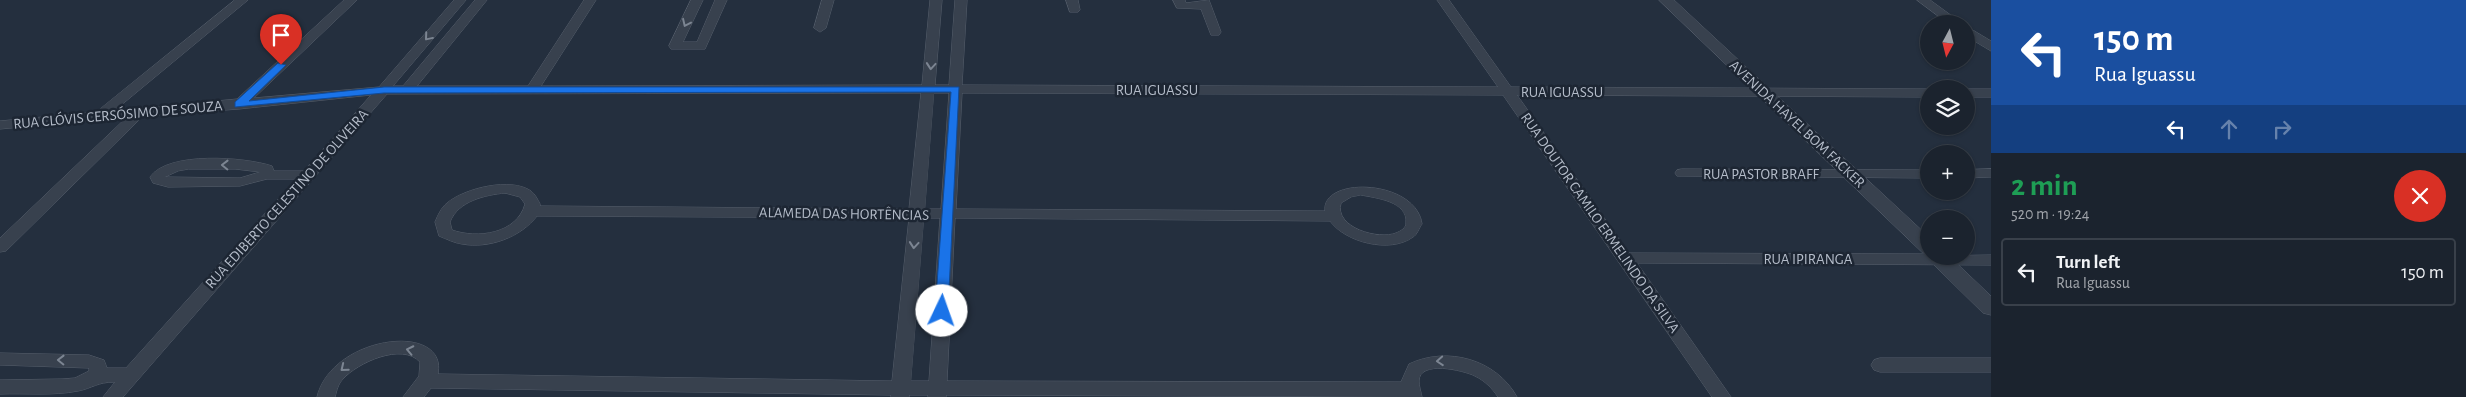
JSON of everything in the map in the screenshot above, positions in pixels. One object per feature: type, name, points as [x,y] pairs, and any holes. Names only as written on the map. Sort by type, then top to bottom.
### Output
[{"type":"street","points":[[98,117],[242,0]]},
{"type":"street","points":[[239,105],[351,0]]},
{"type":"street","name":"RUA EDIBERTO CELESTINO DE OLIVEIRA","points":[[112,397],[306,175],[384,90],[460,0]]},
{"type":"street","points":[[407,90],[481,0]]},
{"type":"street","points":[[532,89],[590,0]]},
{"type":"street","points":[[697,0],[675,46],[701,46],[721,0]]},
{"type":"street","points":[[820,28],[828,0]]},
{"type":"street","points":[[936,0],[946,29],[956,89],[937,392]]},
{"type":"street","points":[[900,392],[929,89],[946,29],[961,0]]},
{"type":"street","points":[[1179,0],[1181,6],[1204,3],[1216,32]]},
{"type":"street","name":"RUA DOUTOR CAMILO ERMELINDO DA SILVA","points":[[1443,0],[1722,397]]},
{"type":"street","name":"AVENIDA HAYEL BOM FACKER","points":[[1666,0],[1920,240]]},
{"type":"street","points":[[1922,0],[1944,15]]},
{"type":"street","points":[[1975,36],[1991,47]]},
{"type":"street","name":"RUA IGUASSU","points":[[384,90],[956,89],[1764,94],[1920,93]]},
{"type":"street","name":"RUA CLÓVIS CERSÓSIMO DE SOUZA","points":[[0,125],[239,105],[384,90]]},
{"type":"street","points":[[1975,93],[1991,93]]},
{"type":"street","points":[[0,247],[138,114]]},
{"type":"street","points":[[267,175],[267,169],[258,166],[185,165],[164,170],[157,177],[158,180],[168,183],[240,182],[267,175],[306,175]]},
{"type":"street","name":"RUA PASTOR BRAFF","points":[[1682,173],[1920,174]]},
{"type":"street","points":[[1975,174],[1991,173]]},
{"type":"street","points":[[506,188],[524,193],[534,202],[533,211],[519,227],[507,234],[485,240],[464,241],[453,238],[446,233],[442,226],[444,217],[451,208],[476,193],[492,190],[506,188]]},
{"type":"street","points":[[1368,191],[1399,200],[1414,215],[1416,223],[1413,230],[1405,236],[1380,240],[1352,232],[1341,225],[1334,216],[1332,209],[1334,202],[1340,196],[1350,192],[1368,191]]},
{"type":"street","name":"ALAMEDA DAS HORTÊNCIAS","points":[[533,211],[916,215],[1334,216]]},
{"type":"street","name":"RUA IPIRANGA","points":[[1625,258],[1920,255]]},
{"type":"street","name":"RUA IPIRANGA","points":[[1975,259],[1991,260]]},
{"type":"street","name":"AVENIDA HAYEL BOM FACKER","points":[[1946,265],[1991,308]]},
{"type":"street","points":[[326,397],[332,380],[343,368],[367,355],[393,348],[408,348],[425,356],[428,360],[431,370],[427,381],[412,397]]},
{"type":"street","points":[[0,359],[88,361],[98,365],[98,375]]},
{"type":"street","points":[[427,381],[900,392],[1412,393],[1410,378],[1415,369],[1432,361],[1455,361],[1487,373],[1499,383],[1508,397]]},
{"type":"street","points":[[1880,365],[1991,365]]},
{"type":"street","points":[[0,387],[62,386],[78,384],[98,375],[131,375]]},
{"type":"route","points":[[281,65],[239,105],[384,90],[956,89],[942,311]]}]
